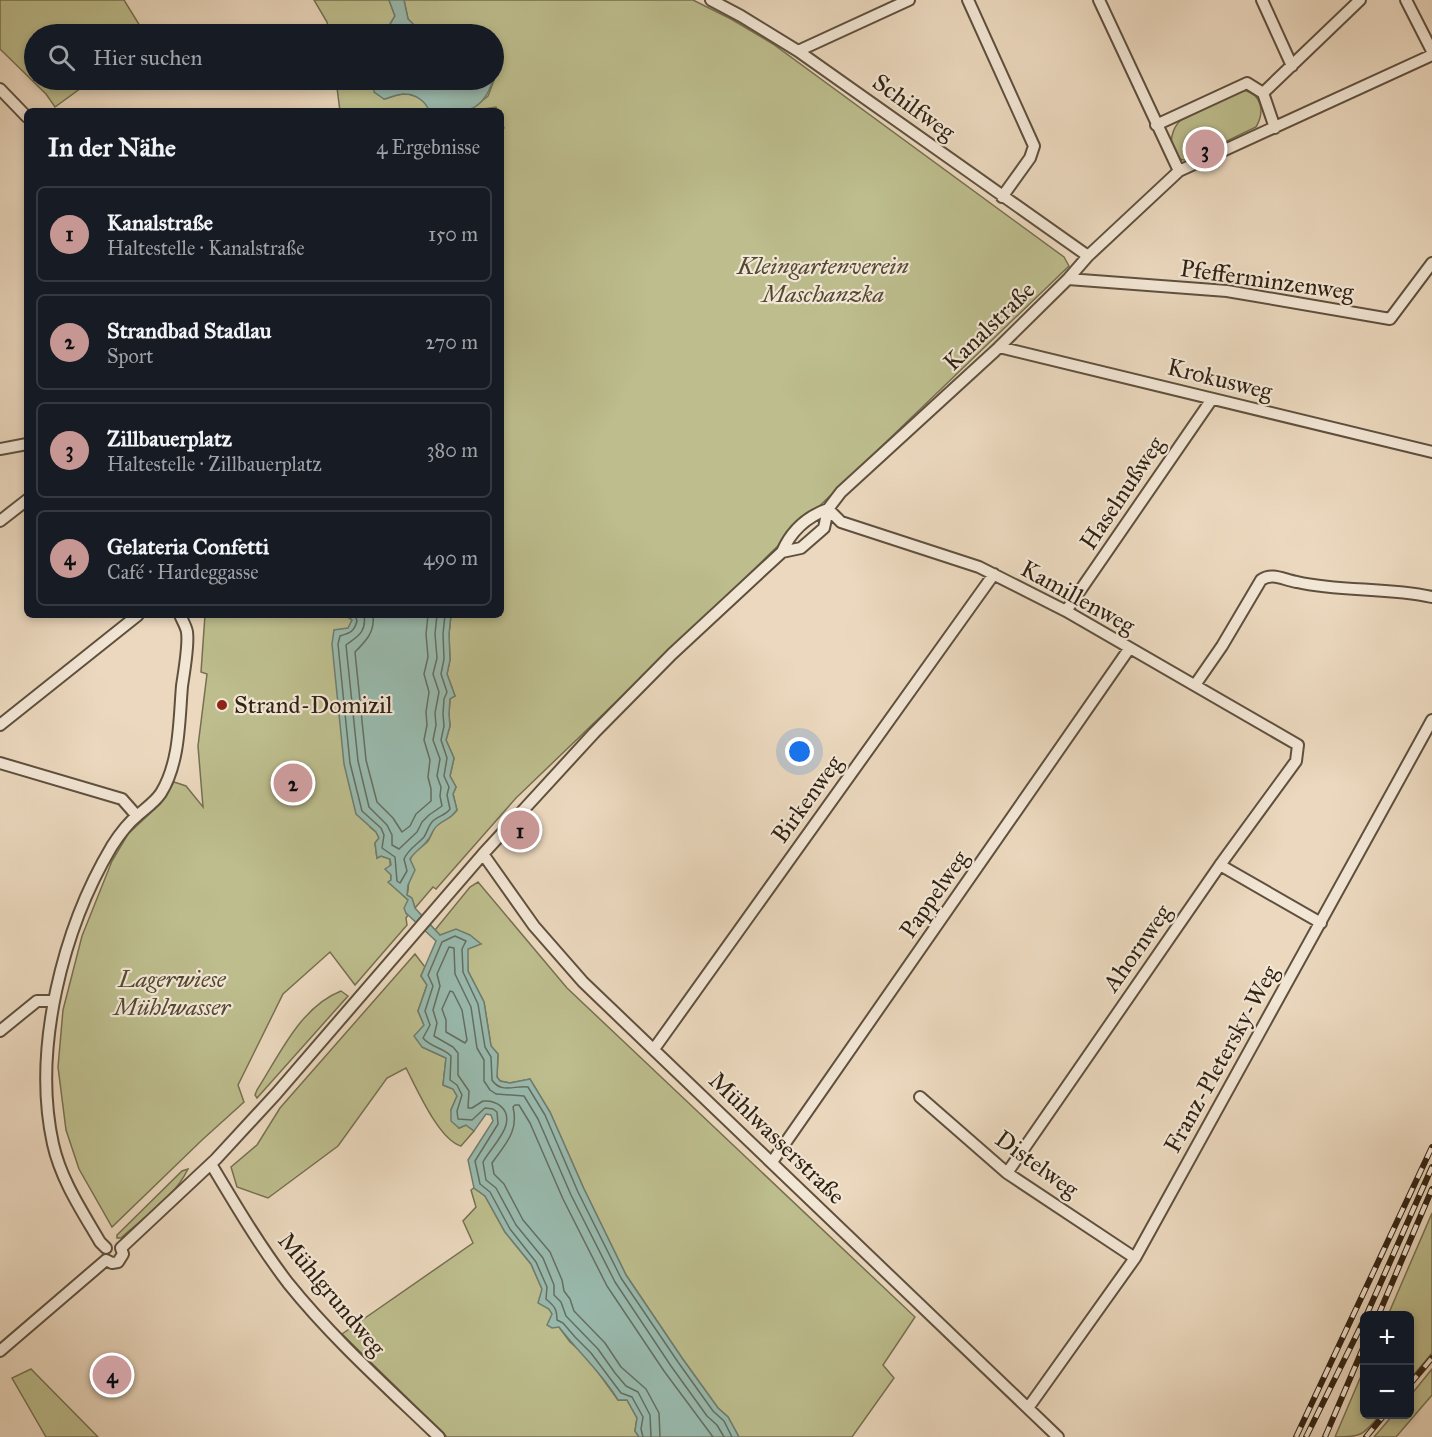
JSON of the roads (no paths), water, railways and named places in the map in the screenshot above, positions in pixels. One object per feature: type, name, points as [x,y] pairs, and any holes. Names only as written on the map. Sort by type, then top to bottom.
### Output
[{"type":"street","name":"Schilfweg","points":[[711,0],[798,51],[1088,256]]},
{"type":"street","points":[[798,51],[909,0]]},
{"type":"street","points":[[968,0],[1034,146],[1030,158],[1002,197]]},
{"type":"street","points":[[1099,0],[1179,171]]},
{"type":"street","points":[[1262,0],[1292,66]]},
{"type":"street","points":[[1263,93],[1360,0]]},
{"type":"street","points":[[1156,125],[1248,83],[1263,93],[1275,128],[1432,53],[1406,0]]},
{"type":"street","points":[[0,89],[24,114]]},
{"type":"street","name":"Kanalstraße","points":[[782,552],[801,548],[824,528],[828,509],[841,492],[999,347],[1088,256],[1179,171],[1275,128]]},
{"type":"street","name":"Pfefferminzenweg","points":[[1068,279],[1227,291],[1390,319],[1432,263]]},
{"type":"street","name":"Krokusweg","points":[[999,347],[1432,452]]},
{"type":"street","name":"Haselnußweg","points":[[1066,611],[1212,399]]},
{"type":"street","points":[[0,449],[24,445]]},
{"type":"street","points":[[0,521],[24,502]]},
{"type":"street","name":"Kanalstraße","points":[[121,1248],[210,1164],[276,1094],[483,854],[609,717],[672,654],[782,552],[788,538],[811,516],[828,509]]},
{"type":"street","name":"Kamillenweg","points":[[828,509],[841,522],[980,567],[994,574],[1066,611],[1298,745]]},
{"type":"street","name":"Birkenweg","points":[[654,1049],[994,574]]},
{"type":"street","points":[[1195,685],[1222,646],[1261,580],[1267,576],[1298,583],[1405,591],[1432,597]]},
{"type":"street","points":[[0,725],[134,618]]},
{"type":"street","points":[[106,1248],[100,1242],[68,1188],[53,1145],[47,1107],[47,1068],[52,1001],[72,935],[112,846],[137,816],[161,794],[175,758],[187,632],[181,618]]},
{"type":"street","name":"Pappelweg","points":[[772,1162],[1129,649]]},
{"type":"street","name":"Franz-Pletersky-Weg","points":[[1028,1408],[1135,1258],[1432,720]]},
{"type":"street","name":"Ahornweg","points":[[1007,1173],[1220,865],[1296,761],[1298,745]]},
{"type":"street","points":[[0,763],[122,799],[137,816]]},
{"type":"street","name":"Mühlwasserstraße","points":[[483,854],[534,926],[583,982],[1058,1437]]},
{"type":"street","points":[[1220,865],[1321,922]]},
{"type":"street","points":[[0,1031],[37,1001],[52,1001]]},
{"type":"street","name":"Distelweg","points":[[920,1097],[1007,1173],[1135,1258]]},
{"type":"street","name":"Mühlgrundweg","points":[[210,1164],[274,1264],[294,1290],[336,1337],[439,1437]]},
{"type":"street","points":[[115,1245],[121,1248],[123,1254],[118,1262],[112,1263],[106,1260],[104,1254],[106,1248],[115,1245]]},
{"type":"street","points":[[0,1351],[106,1260]]},
{"type":"water","points":[[389,0],[404,0],[408,19],[413,24],[390,24],[395,16]]},
{"type":"water","points":[[374,90],[489,90],[483,100],[471,108],[428,108],[423,101],[409,94],[384,99]]},
{"type":"water","points":[[349,618],[451,618],[450,660],[447,674],[455,696],[450,699],[450,726],[446,740],[454,758],[450,776],[456,787],[453,794],[457,810],[436,827],[429,839],[410,859],[415,870],[408,885],[407,895],[412,898],[415,908],[440,935],[456,929],[470,935],[481,944],[468,949],[468,971],[484,1002],[491,1046],[498,1054],[497,1077],[500,1081],[510,1083],[530,1079],[550,1112],[626,1275],[682,1358],[718,1408],[728,1417],[739,1437],[639,1437],[635,1431],[637,1418],[627,1400],[618,1400],[605,1381],[559,1327],[552,1328],[547,1325],[552,1314],[549,1309],[538,1303],[542,1289],[531,1264],[505,1232],[485,1196],[474,1188],[468,1160],[493,1121],[491,1115],[486,1114],[474,1131],[466,1125],[459,1128],[451,1121],[451,1110],[457,1096],[453,1089],[443,1085],[446,1058],[422,1047],[414,1036],[424,1025],[418,1011],[427,985],[421,976],[436,941],[406,913],[404,908],[408,900],[388,882],[391,880],[391,875],[385,869],[391,865],[390,859],[381,856],[377,858],[375,843],[379,838],[376,832],[356,814],[344,764],[332,644],[334,630],[348,628],[352,620]]},
{"type":"railway","points":[[1296,1437],[1432,1147]]},
{"type":"railway","points":[[1368,1311],[1432,1167]]},
{"type":"railway","points":[[1380,1311],[1432,1189]]},
{"type":"railway","points":[[1306,1437],[1360,1328]]},
{"type":"railway","points":[[1325,1437],[1360,1355]]},
{"type":"railway","points":[[1414,1379],[1432,1358]]},
{"type":"railway","points":[[1366,1437],[1381,1419]]},
{"type":"place","name":"Zillbauerplatz","points":[[1205,149]]},
{"type":"place","name":"Strand-Domizil","points":[[222,705]]},
{"type":"place","name":"Strandbad Stadlau","points":[[293,783]]},
{"type":"place","name":"Kanalstraße","points":[[520,830]]},
{"type":"place","name":"Gelateria Confetti","points":[[112,1375]]},
{"type":"park label","name":"Kleingartenverein Maschanzka","points":[[823,280]]},
{"type":"park label","name":"Lagerwiese Mühlwasser","points":[[172,993]]}]
